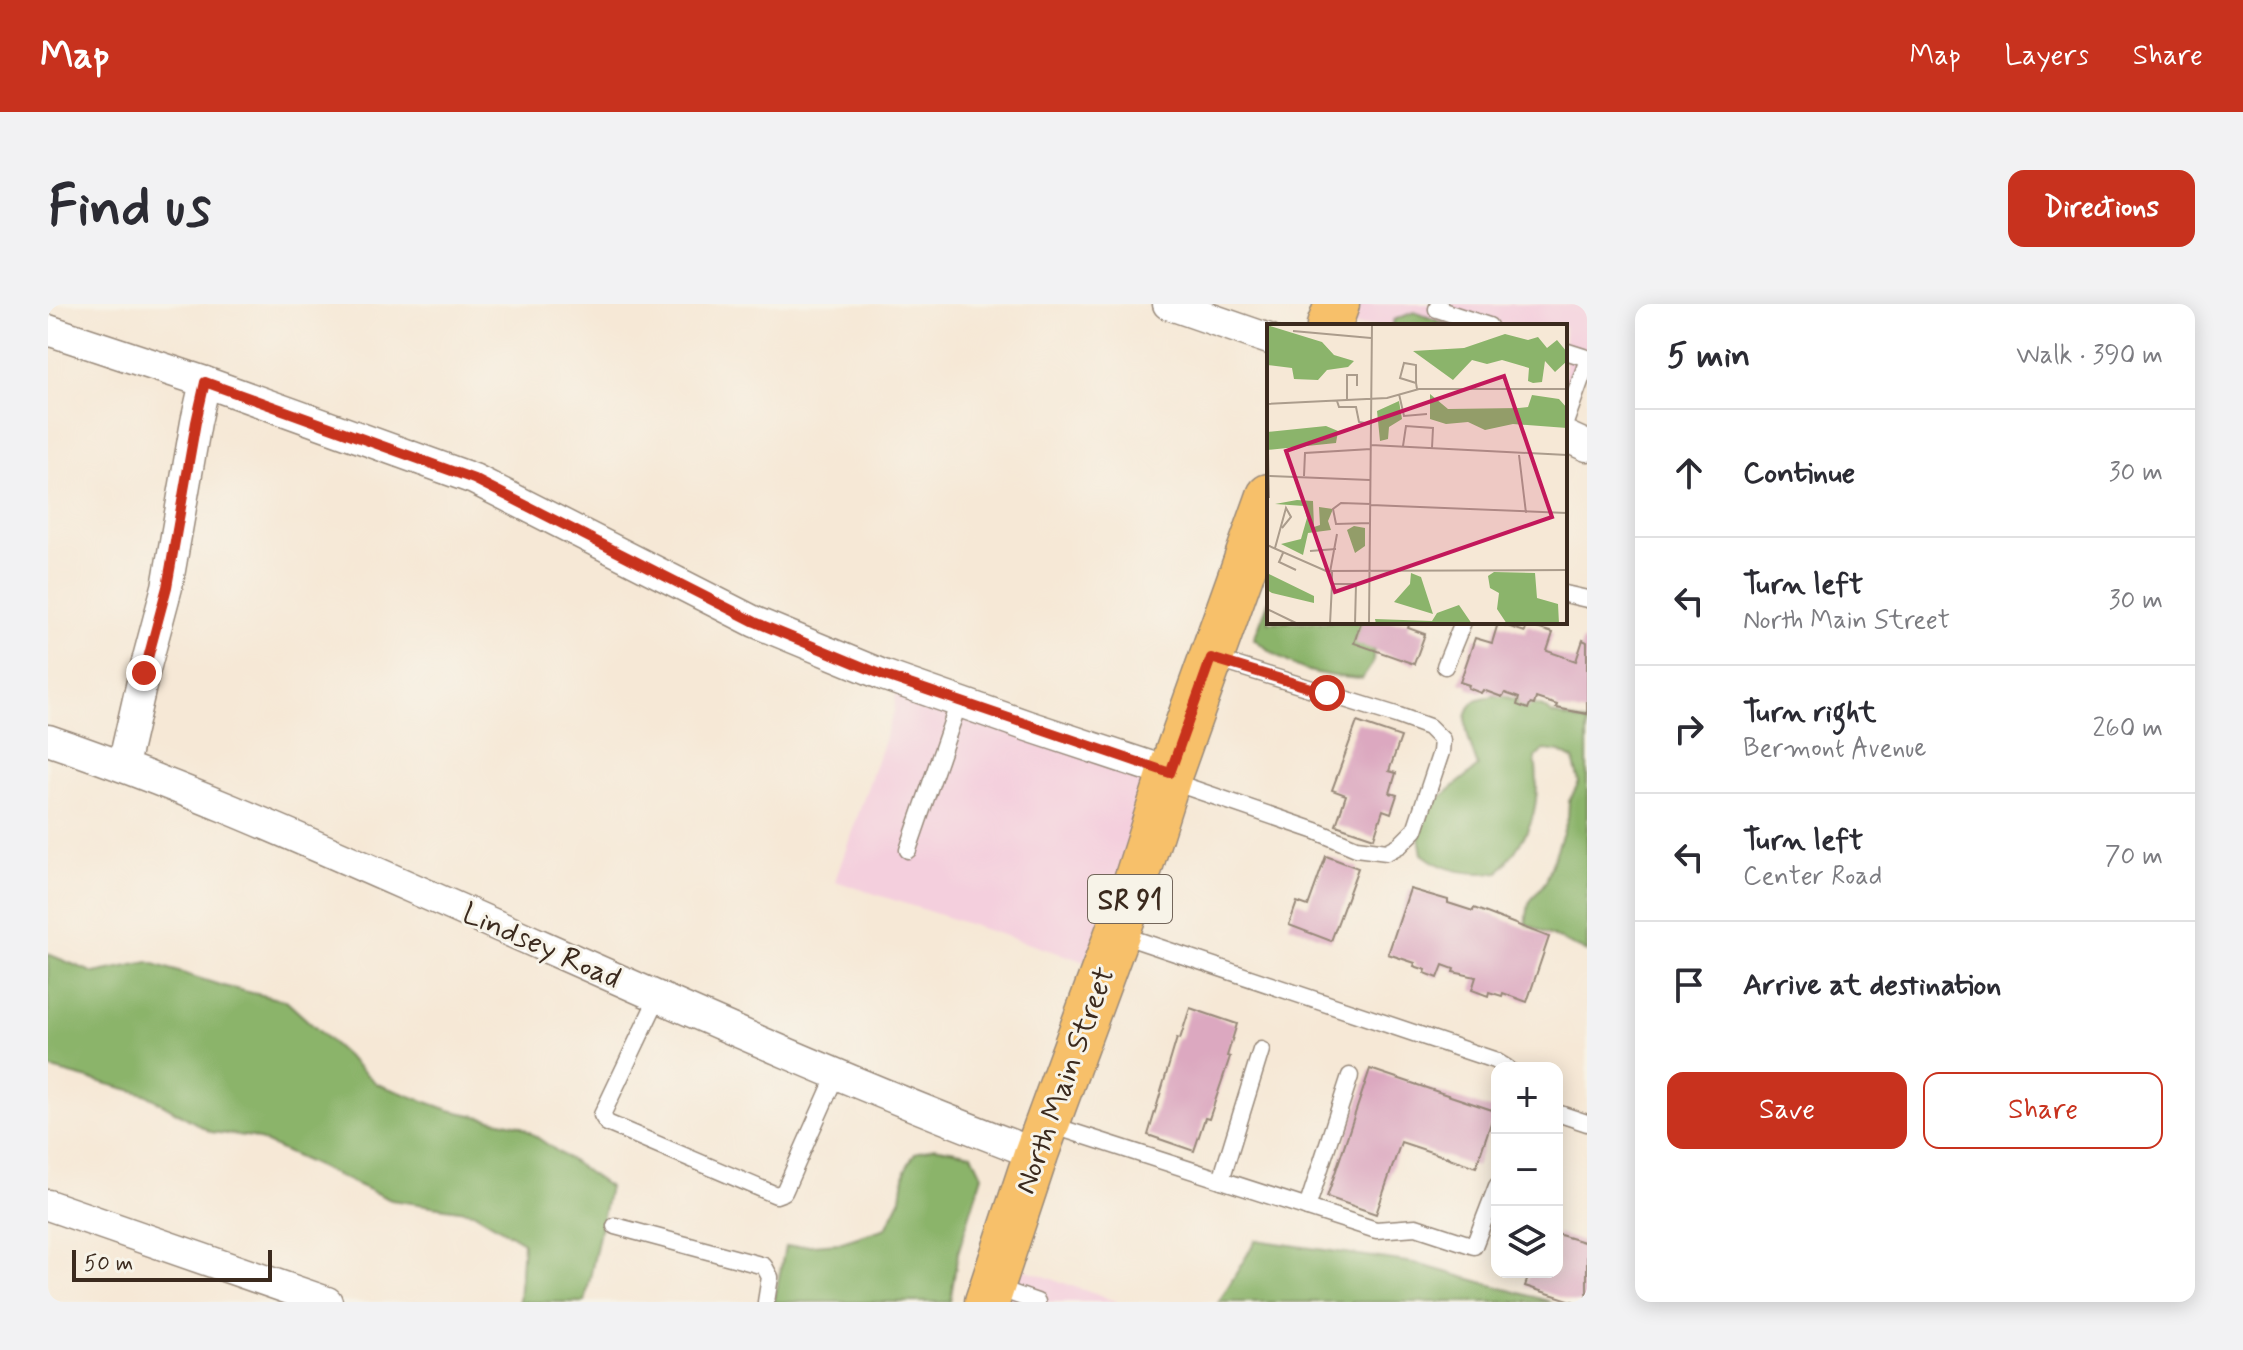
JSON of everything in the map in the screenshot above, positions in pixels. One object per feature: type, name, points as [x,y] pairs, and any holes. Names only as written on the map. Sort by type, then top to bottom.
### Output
[{"type":"main road","points":[[1330,324],[1337,304]]},
{"type":"main road","name":"North Main Street","points":[[990,1294],[1041,1139],[1117,933],[1267,502]]},
{"type":"street","points":[[1168,304],[1267,338]]},
{"type":"street","points":[[48,330],[205,382],[474,479],[755,622],[883,675],[1169,777]]},
{"type":"street","points":[[123,765],[167,587],[205,382]]},
{"type":"street","name":"Lindsey Road","points":[[48,740],[123,765],[340,856],[836,1075],[1041,1139]]},
{"type":"street","points":[[48,1205],[327,1302]]},
{"type":"lane","points":[[1439,304],[1437,309],[1483,324]]},
{"type":"lane","points":[[1567,352],[1587,360],[1571,439]]},
{"type":"lane","points":[[1567,594],[1587,599]]},
{"type":"lane","points":[[1445,666],[1462,624]]},
{"type":"lane","points":[[1169,777],[1356,848],[1387,852],[1400,845],[1415,830],[1441,752],[1442,740],[1429,727],[1211,658]]},
{"type":"lane","points":[[908,850],[959,702]]},
{"type":"lane","points":[[1117,933],[1494,1062]]},
{"type":"lane","points":[[658,997],[602,1115],[607,1123],[776,1195],[784,1192],[836,1075]]},
{"type":"lane","points":[[1221,1180],[1261,1050]]},
{"type":"lane","points":[[1307,1208],[1350,1076]]},
{"type":"lane","points":[[1563,1115],[1587,1123]]},
{"type":"lane","points":[[1041,1139],[1221,1180],[1376,1230],[1416,1227],[1474,1246],[1491,1202]]},
{"type":"lane","points":[[615,1226],[764,1266],[770,1277],[766,1302]]},
{"type":"lane","points":[[990,1294],[1037,1302]]},
{"type":"shaded area","points":[[1337,304],[1587,304],[1587,362],[1567,417],[1567,324],[1330,324]]},
{"type":"shaded area","points":[[897,680],[1170,773],[1104,968],[835,881],[894,711]]},
{"type":"shaded area","points":[[1001,1261],[1118,1302],[987,1302]]},
{"type":"green space","points":[[1414,312],[1447,324],[1393,324],[1394,320]]},
{"type":"green space","points":[[1267,605],[1267,624],[1374,624],[1373,663],[1362,679],[1329,676],[1293,665],[1254,639]]},
{"type":"green space","points":[[1499,695],[1587,723],[1587,952],[1526,924],[1529,903],[1546,881],[1568,818],[1569,801],[1579,782],[1573,759],[1560,752],[1544,750],[1535,758],[1537,792],[1532,820],[1519,845],[1499,872],[1458,871],[1422,854],[1418,830],[1426,809],[1478,767],[1467,731],[1467,712],[1479,699]]},
{"type":"green space","points":[[48,954],[94,973],[148,962],[223,986],[286,1001],[377,1084],[449,1110],[519,1125],[609,1187],[585,1302],[519,1302],[523,1242],[473,1212],[391,1200],[253,1137],[211,1132],[145,1094],[48,1068]]},
{"type":"green space","points":[[934,1147],[972,1154],[982,1175],[958,1253],[950,1302],[774,1302],[785,1247],[839,1243],[886,1228],[901,1198],[905,1170],[915,1153]]},
{"type":"green space","points":[[1256,1240],[1414,1263],[1552,1302],[1219,1302]]},
{"type":"building","points":[[1360,624],[1409,624],[1408,628],[1425,634],[1414,664],[1354,643]]},
{"type":"building","points":[[1498,624],[1525,632],[1527,625],[1553,633],[1547,651],[1576,661],[1583,640],[1587,642],[1587,714],[1556,708],[1557,705],[1536,698],[1534,705],[1530,704],[1528,709],[1517,705],[1519,698],[1505,693],[1502,697],[1483,690],[1481,693],[1460,682],[1475,638],[1492,643]]},
{"type":"building","points":[[1357,722],[1401,737],[1389,771],[1396,773],[1390,793],[1397,795],[1391,813],[1383,810],[1374,838],[1336,825],[1346,795],[1332,790]]},
{"type":"building","points":[[1326,856],[1358,868],[1331,941],[1289,925],[1297,902],[1308,906]]},
{"type":"building","points":[[1410,889],[1473,911],[1474,908],[1549,937],[1527,1002],[1503,993],[1502,996],[1489,992],[1488,996],[1472,990],[1476,977],[1453,972],[1454,969],[1443,965],[1438,978],[1414,966],[1415,963],[1388,954]]},
{"type":"building","points":[[1190,1008],[1237,1024],[1227,1056],[1230,1057],[1209,1119],[1205,1118],[1194,1151],[1148,1135],[1177,1038],[1180,1039]]},
{"type":"building","points":[[1370,1069],[1491,1110],[1491,1123],[1476,1167],[1401,1142],[1376,1214],[1327,1197]]},
{"type":"building","points":[[1563,1236],[1587,1243],[1587,1302],[1575,1302],[1525,1286],[1528,1278],[1563,1278]]},
{"type":"route","points":[[144,673],[167,587],[205,382],[474,479],[755,622],[883,675],[1170,773],[1211,658],[1327,693]]}]
